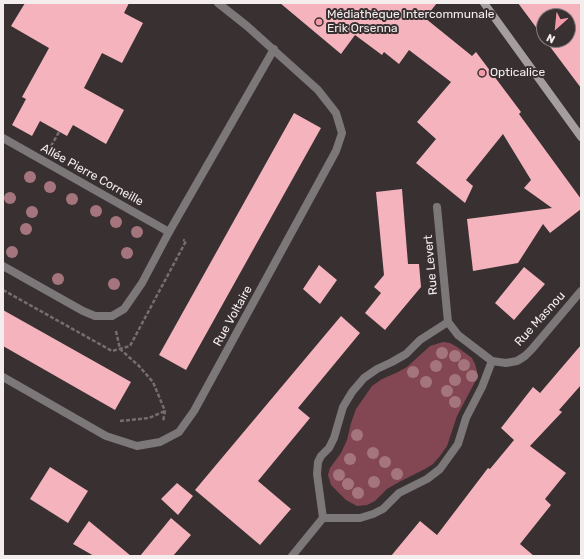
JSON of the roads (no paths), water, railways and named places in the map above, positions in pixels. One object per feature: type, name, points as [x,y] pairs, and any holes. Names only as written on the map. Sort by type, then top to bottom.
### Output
[{"type":"main road","points":[[484,3],[581,137]]},
{"type":"street","name":"Rue Voltaire","points":[[3,377],[106,436],[138,446],[160,442],[179,432],[194,411],[336,151],[342,133],[336,113],[318,90],[274,50],[218,3]]},
{"type":"street","points":[[3,266],[83,311],[95,316],[112,316],[124,309],[142,283],[168,232],[274,50]]},
{"type":"street","name":"Allée Pierre Corneille","points":[[3,138],[168,232]]},
{"type":"street","name":"Rue Levert","points":[[437,207],[448,322]]},
{"type":"street","name":"Rue Masnou","points":[[492,361],[506,363],[517,361],[526,356],[581,291]]},
{"type":"street","points":[[292,556],[323,518],[317,474],[318,462],[321,456],[329,448],[334,438],[343,407],[352,392],[364,378],[377,369],[406,354],[420,340],[448,322],[458,335],[492,361],[482,387],[466,418],[458,444],[440,469],[427,479],[399,493],[383,509],[360,518],[323,518]]},
{"type":"place","name":"Médiathèque Intercommunale Erik Orsenna","points":[[319,22]]},
{"type":"place","name":"Opticalice","points":[[482,73]]}]
